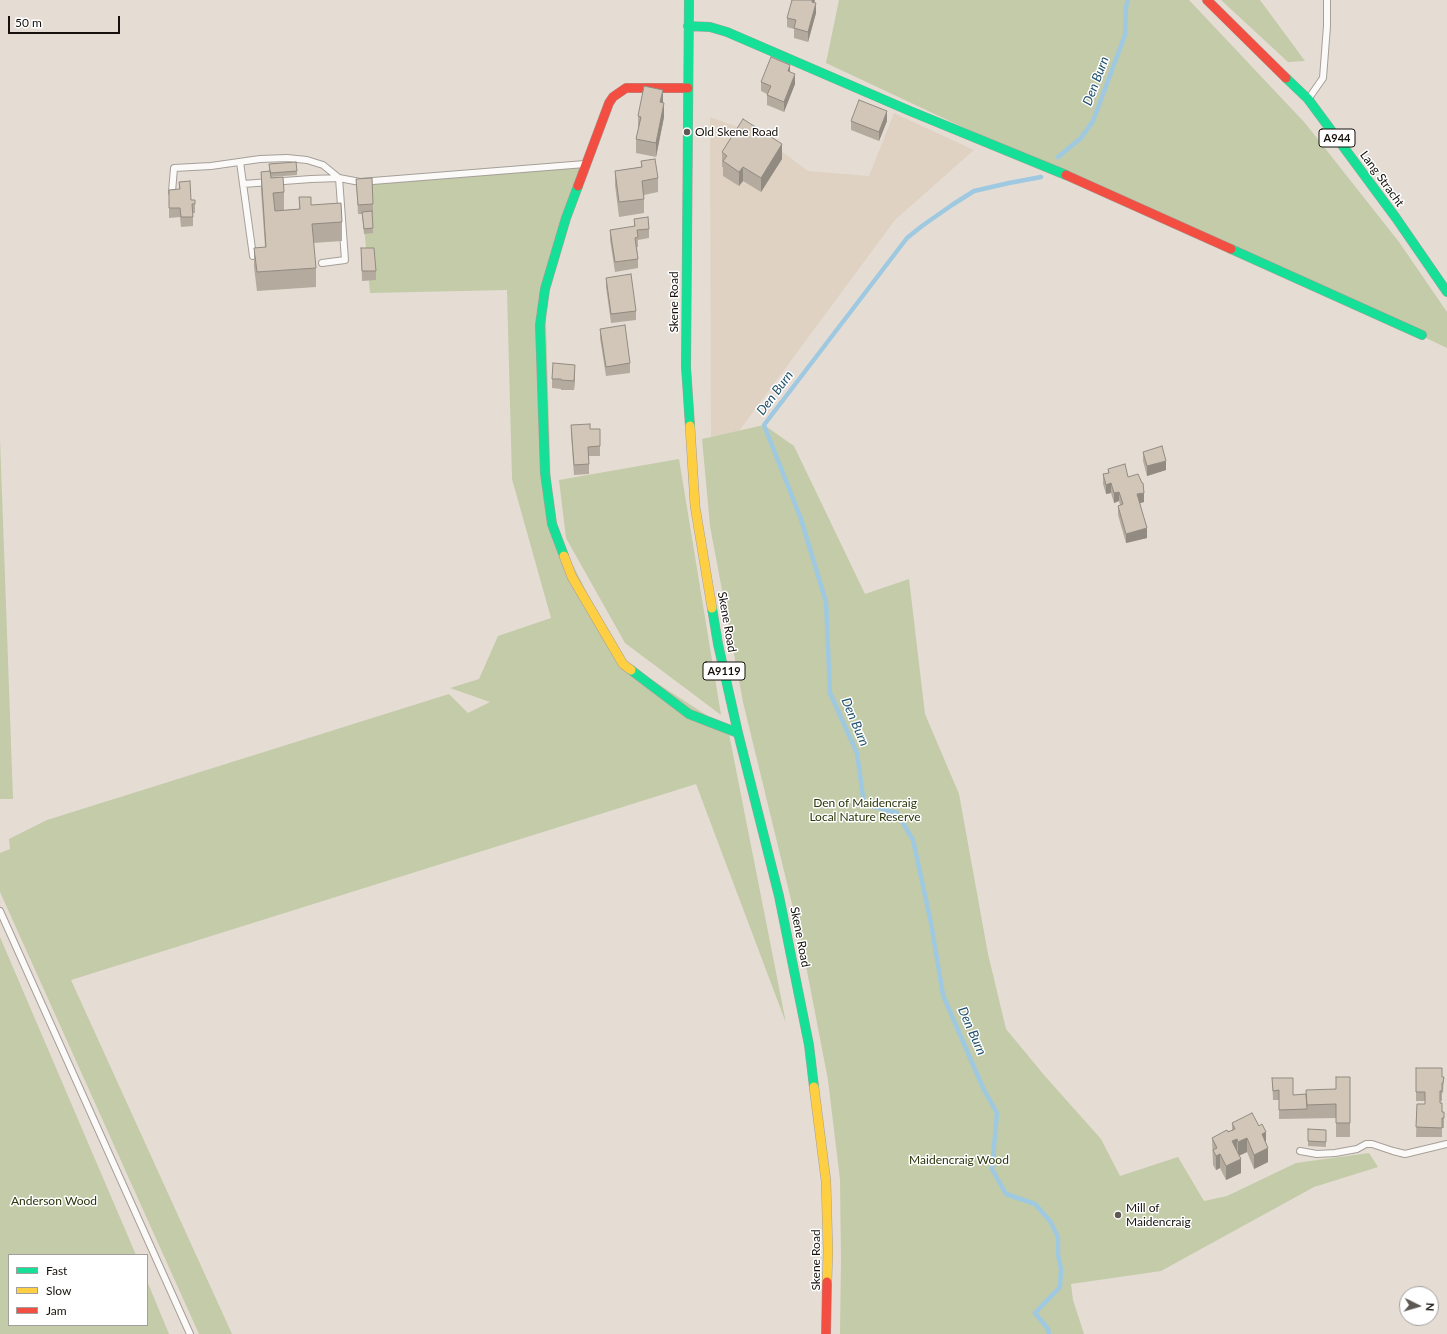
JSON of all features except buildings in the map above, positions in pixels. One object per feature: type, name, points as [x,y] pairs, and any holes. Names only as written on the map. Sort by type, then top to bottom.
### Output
[{"type":"main road","name":"Skene Road","points":[[689,0],[686,367],[695,506],[718,644],[738,733],[779,896],[809,1045],[826,1181],[828,1251],[826,1334]]},
{"type":"main road","name":"Lang Stracht","points":[[1207,0],[1308,99],[1396,218],[1447,292]]},
{"type":"main road","points":[[688,26],[710,28],[727,32],[744,39],[910,111],[1039,164],[1422,335]]},
{"type":"main road","points":[[688,88],[634,87],[626,88],[613,97],[609,103],[566,218],[545,289],[540,326],[545,473],[552,524],[572,577],[623,664],[689,714],[738,733]]},
{"type":"lane","points":[[1308,99],[1323,78],[1327,26],[1327,0]]},
{"type":"lane","points":[[172,192],[174,168],[211,166],[287,158],[307,160],[323,165],[339,178],[346,260],[322,263]]},
{"type":"lane","points":[[240,162],[253,256]]},
{"type":"lane","points":[[243,184],[339,178],[360,182],[587,164]]},
{"type":"lane","points":[[0,911],[190,1334]]},
{"type":"lane","points":[[1300,1151],[1317,1154],[1335,1153],[1357,1149],[1366,1144],[1372,1144],[1392,1152],[1405,1154],[1447,1144]]},
{"type":"shaded area","points":[[894,113],[974,150],[895,220],[739,431],[711,437],[710,117],[760,135],[808,171],[869,176]]},
{"type":"green space","points":[[839,0],[1189,0],[1305,123],[1399,242],[1447,312],[1447,348],[1397,324],[1039,163],[826,63]]},
{"type":"green space","points":[[1221,0],[1260,0],[1305,61],[1288,62]]},
{"type":"green space","points":[[587,164],[545,289],[552,524],[621,660],[728,729],[786,1023],[696,784],[71,980],[232,1334],[199,1334],[0,892],[0,853],[10,849],[9,839],[47,820],[449,694],[468,713],[490,702],[450,688],[479,679],[498,636],[551,618],[512,479],[507,290],[370,293],[360,182]]},
{"type":"green space","name":"Maidencraig Wood","points":[[764,425],[794,446],[865,594],[909,579],[925,714],[959,794],[988,954],[1006,1029],[1044,1075],[1101,1139],[1120,1176],[1178,1157],[1204,1201],[1227,1196],[1296,1163],[1369,1153],[1378,1167],[1314,1187],[1161,1271],[1071,1284],[1073,1300],[1084,1334],[840,1334],[840,1180],[828,1080],[802,945],[743,702],[710,526],[702,439]]},
{"type":"green space","points":[[0,439],[13,799],[0,799]]},
{"type":"green space","points":[[679,459],[721,715],[625,643],[566,538],[559,480]]},
{"type":"green space","name":"Anderson Wood","points":[[0,937],[136,1254],[8,1254],[8,1326],[148,1326],[148,1283],[169,1334],[0,1334]]},
{"type":"waterway","name":"Den Burn","points":[[1058,157],[1081,138],[1093,121],[1125,35],[1126,7],[1128,0]]},
{"type":"waterway","name":"Den Burn","points":[[1041,177],[974,191],[922,226],[907,238],[764,425],[801,519],[826,602],[830,693],[857,753],[864,804],[897,813],[913,840],[931,923],[943,995],[983,1088],[997,1113],[992,1169],[1006,1194],[1035,1204],[1050,1221],[1058,1237],[1058,1255],[1061,1269],[1060,1287],[1035,1313],[1048,1329],[1049,1334]]},
{"type":"traffic: fast","points":[[689,0],[686,367],[690,426]]},
{"type":"traffic: fast","points":[[688,26],[710,27],[727,32],[910,111],[1066,175]]},
{"type":"traffic: fast","points":[[1286,78],[1308,99],[1396,218],[1447,292]]},
{"type":"traffic: fast","points":[[564,556],[552,524],[545,473],[540,325],[545,289],[566,218],[578,186]]},
{"type":"traffic: fast","points":[[1231,249],[1422,335]]},
{"type":"traffic: fast","points":[[712,608],[718,644],[738,733],[779,896],[809,1045],[814,1087]]},
{"type":"traffic: fast","points":[[631,670],[689,714],[738,733]]},
{"type":"traffic: slow","points":[[690,426],[695,506],[712,608]]},
{"type":"traffic: slow","points":[[564,556],[572,577],[623,664],[631,670]]},
{"type":"traffic: slow","points":[[814,1087],[826,1181],[828,1251],[827,1282]]},
{"type":"traffic: jam","points":[[1207,0],[1286,78]]},
{"type":"traffic: jam","points":[[578,186],[609,103],[613,97],[626,88],[688,88]]},
{"type":"traffic: jam","points":[[1066,175],[1231,249]]},
{"type":"traffic: jam","points":[[826,1334],[827,1282]]},
{"type":"place","name":"Old Skene Road","points":[[687,132]]},
{"type":"place","name":"Mill of Maidencraig","points":[[1118,1215]]},
{"type":"park label","name":"Den of Maidencraig Local Nature Reserve","points":[[865,810]]}]
